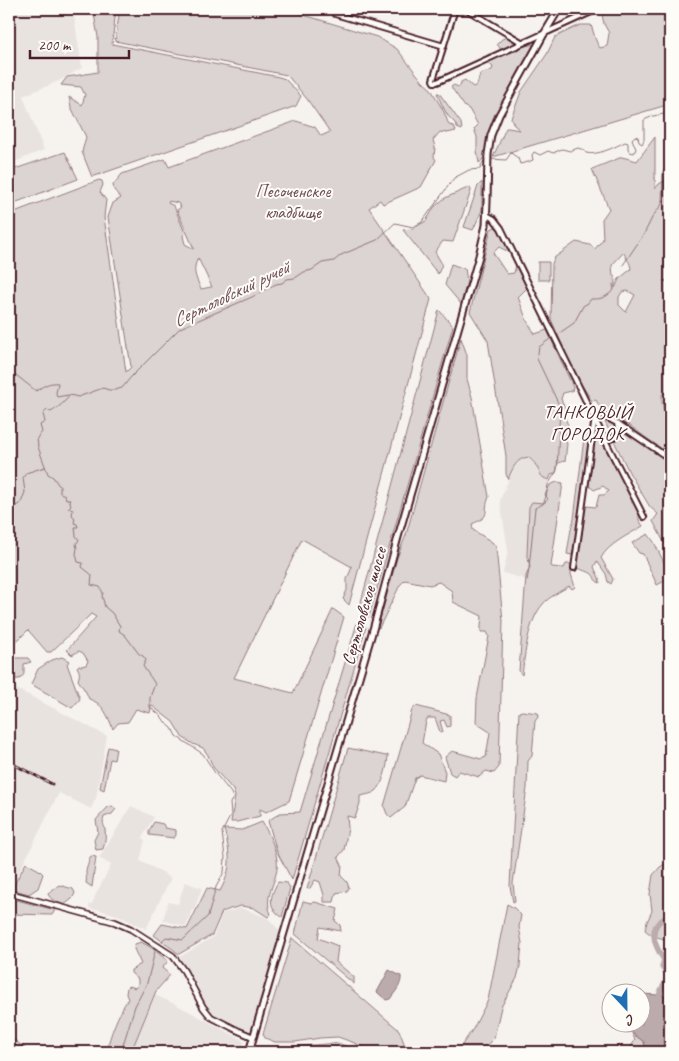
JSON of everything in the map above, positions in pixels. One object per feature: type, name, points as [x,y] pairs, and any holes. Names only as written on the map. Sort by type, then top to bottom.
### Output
[{"type":"main road","name":"Сертоловское шоссе","points":[[249,1052],[480,256],[487,215],[488,154],[491,135],[499,115],[559,9]]},
{"type":"street","points":[[335,9],[335,14],[444,46]]},
{"type":"street","points":[[455,9],[434,82],[596,9]]},
{"type":"street","points":[[466,9],[523,43]]},
{"type":"street","points":[[487,215],[494,219],[501,228],[644,517]]},
{"type":"street","points":[[594,415],[600,414],[670,459]]},
{"type":"street","points":[[574,568],[594,415]]},
{"type":"street","points":[[605,440],[617,434],[617,424]]},
{"type":"street","points":[[9,893],[115,922],[131,929],[173,956],[211,1016],[239,1032],[253,1037]]},
{"type":"shaded area","points":[[9,9],[73,9],[82,68],[59,81],[23,96],[44,150],[9,164]]},
{"type":"shaded area","points":[[529,457],[546,479],[549,480],[545,506],[527,580],[503,573],[508,551],[500,500],[516,462]]},
{"type":"shaded area","points":[[9,685],[107,736],[96,798],[91,809],[59,793],[15,880],[9,876]]},
{"type":"shaded area","points":[[131,806],[154,817],[142,838],[145,840],[140,861],[171,878],[146,929],[117,915],[89,908],[111,865],[99,858]]},
{"type":"shaded area","points":[[185,882],[202,888],[186,927],[163,920],[168,902],[178,904]]},
{"type":"shaded area","points":[[241,908],[268,918],[280,931],[250,1032],[211,1014],[198,991],[199,988],[196,984],[194,986],[180,957],[213,937],[223,913]]},
{"type":"shaded area","points":[[389,970],[401,976],[401,979],[396,991],[390,999],[386,1000],[377,992]]},
{"type":"shaded area","points":[[660,989],[663,996],[670,998],[670,1052],[652,1052],[645,1046],[644,1042],[633,1034],[652,1034],[652,995],[659,995]]},
{"type":"shaded area","points":[[155,995],[241,1039],[244,1042],[242,1052],[131,1052]]},
{"type":"green space","points":[[88,9],[116,9],[112,44],[279,77],[285,79],[301,96],[296,106],[92,177],[82,152],[86,137],[71,107],[69,97],[82,105],[85,95],[81,87],[61,85],[67,77],[98,72],[98,37],[94,14]]},
{"type":"green space","name":"Песоченское кладбище","points":[[120,9],[284,9],[377,37],[397,49],[423,82],[431,89],[449,125],[454,126],[456,131],[440,132],[433,140],[435,147],[434,157],[436,160],[421,187],[383,204],[380,200],[369,208],[431,299],[349,605],[343,599],[347,590],[347,579],[352,567],[302,539],[234,678],[293,693],[333,609],[344,617],[289,801],[266,812],[260,809],[260,816],[237,822],[231,822],[235,796],[233,790],[213,767],[203,748],[182,737],[173,722],[151,705],[150,713],[136,709],[128,722],[118,723],[113,729],[101,707],[89,699],[78,680],[79,670],[77,667],[79,665],[86,665],[88,661],[83,653],[79,651],[72,655],[67,650],[96,617],[91,614],[51,652],[47,652],[28,630],[9,649],[9,214],[99,180],[102,181],[103,185],[100,192],[106,200],[104,217],[126,372],[131,367],[108,217],[113,203],[121,198],[114,190],[113,185],[122,174],[165,159],[169,167],[296,121],[315,127],[321,136],[330,132],[307,99],[287,75],[115,41]],"holes":[[[169,201],[178,203],[181,207],[177,210],[194,249],[185,244],[183,236],[185,233],[174,206],[168,203]],[[198,258],[212,287],[201,289],[195,273]]]},
{"type":"green space","points":[[614,9],[670,9],[670,104],[493,157],[506,128],[520,130],[514,125],[511,118],[521,92],[547,54],[555,37],[580,25],[591,25],[600,48],[607,46],[609,33],[602,15]]},
{"type":"green space","points":[[507,37],[525,46],[535,44],[499,112],[489,135],[485,154],[479,163],[477,137],[474,129],[478,125],[469,109],[465,107],[451,87],[454,85],[460,86],[461,82],[465,80],[473,87],[477,85],[480,74],[492,70],[493,67],[486,61],[485,57],[489,54],[497,56],[502,51],[497,44]]},
{"type":"green space","points":[[437,93],[439,93],[461,123],[462,130],[457,128],[448,116]]},
{"type":"green space","points":[[655,137],[655,189],[664,181],[670,184],[670,275],[668,280],[663,281],[670,282],[670,390],[662,394],[662,402],[670,435],[670,446],[662,449],[618,417],[602,411],[596,400],[592,401],[574,373],[551,319],[552,264],[554,258],[576,242],[590,245],[595,249],[603,239],[602,219],[609,209],[592,169],[622,157],[637,161]],"holes":[[[624,252],[631,269],[619,279],[615,288],[612,265]],[[628,291],[635,295],[626,312],[619,305],[619,297],[622,292]]]},
{"type":"green space","points":[[65,152],[78,179],[9,205],[9,171]]},
{"type":"green space","points":[[482,182],[482,210],[473,230],[464,227],[478,186]]},
{"type":"green space","points":[[470,187],[471,191],[453,242],[443,241],[435,252],[442,264],[438,274],[403,230],[412,229],[426,221],[435,206],[445,198]]},
{"type":"green space","points":[[495,227],[499,230],[511,253],[499,247],[493,253],[507,274],[514,273],[516,265],[527,288],[518,297],[527,321],[535,334],[547,330],[573,387],[572,391],[563,393],[561,399],[566,411],[565,418],[568,425],[565,438],[567,444],[565,461],[558,463],[556,473],[551,475],[549,480],[541,476],[535,463],[529,457],[521,459],[513,467],[508,479],[488,341],[470,312],[491,229]]},
{"type":"green space","points":[[538,262],[549,262],[549,280],[538,280]]},
{"type":"green space","points":[[451,264],[465,269],[467,281],[461,304],[445,285]]},
{"type":"green space","points":[[439,310],[453,326],[369,617],[363,615],[361,602]]},
{"type":"green space","points":[[461,338],[467,355],[467,379],[472,397],[489,497],[485,516],[472,524],[473,530],[492,542],[496,547],[503,621],[499,767],[494,773],[486,771],[479,777],[459,771],[455,776],[450,773],[445,757],[452,751],[481,759],[486,757],[490,732],[476,723],[477,698],[489,636],[487,632],[481,632],[482,616],[453,602],[452,591],[439,582],[430,585],[405,580],[400,585],[378,627],[397,558],[406,535]]},
{"type":"green space","points":[[602,416],[670,462],[670,554],[653,521],[658,514],[650,507],[630,474]]},
{"type":"green space","points":[[596,430],[639,513],[639,520],[643,526],[614,544],[601,558],[613,579],[611,584],[608,582],[606,574],[597,561],[594,567],[600,583],[595,580],[592,574],[577,566],[586,506],[596,507],[599,495],[604,495],[609,491],[603,486],[594,490],[588,485]]},
{"type":"green space","points":[[588,432],[590,433],[573,559],[572,555],[567,554],[574,519],[584,438]]},
{"type":"green space","points":[[557,482],[563,483],[551,566],[564,568],[566,564],[571,564],[571,574],[575,587],[572,589],[569,586],[555,594],[538,611],[528,638],[522,675],[519,671],[526,576],[530,567],[527,554],[529,507],[532,502],[544,503],[548,499],[545,495],[550,485]]},
{"type":"green space","points":[[648,534],[654,542],[670,575],[670,578],[657,585],[643,554],[639,553],[632,543]]},
{"type":"green space","points":[[357,623],[366,627],[292,880],[277,852],[268,821],[280,813],[300,812]]},
{"type":"green space","points":[[9,653],[11,658],[28,658],[31,662],[24,664],[24,674],[20,679],[15,679],[9,673]]},
{"type":"green space","points":[[62,657],[69,661],[67,664],[80,699],[72,708],[31,684],[38,669],[52,660]]},
{"type":"green space","points":[[416,706],[450,715],[450,726],[447,727],[444,720],[440,721],[443,732],[440,732],[435,718],[428,718],[422,743],[438,754],[445,772],[444,781],[420,775],[415,778],[405,807],[391,818],[384,806],[412,710]]},
{"type":"green space","points":[[519,712],[538,713],[539,716],[535,721],[532,756],[528,761],[527,788],[513,883],[515,901],[513,902],[510,886]]},
{"type":"green space","points":[[108,747],[116,749],[114,760],[110,759],[104,790],[100,788]]},
{"type":"green space","points":[[348,748],[388,755],[387,763],[379,788],[373,793],[360,796],[360,803],[355,818],[347,816],[348,828],[344,850],[338,857],[342,865],[341,876],[347,882],[349,888],[347,891],[336,893],[334,902],[324,902],[320,882],[315,880],[310,888],[307,889]]},
{"type":"green space","points":[[112,806],[116,809],[112,814],[103,819],[105,842],[103,849],[96,850],[94,840],[98,832],[96,820],[108,807]]},
{"type":"green space","points":[[154,822],[163,824],[165,828],[176,830],[174,838],[149,835]]},
{"type":"green space","points":[[262,822],[275,850],[277,860],[276,874],[269,900],[271,914],[268,917],[254,908],[241,906],[222,912],[212,935],[179,954],[154,935],[162,924],[187,929],[207,888],[220,891],[229,868],[228,846],[224,829],[242,830]]},
{"type":"green space","points":[[91,856],[96,857],[92,887],[86,883],[86,870]]},
{"type":"green space","points":[[670,861],[670,940],[654,936],[645,930],[652,911],[650,894],[653,875],[660,867]]},
{"type":"green space","points":[[26,863],[43,874],[38,888],[29,894],[14,888]]},
{"type":"green space","points":[[278,882],[287,883],[290,888],[282,917],[274,909],[271,901]]},
{"type":"green space","points":[[59,885],[73,889],[75,893],[72,899],[64,905],[52,899],[48,893]]},
{"type":"green space","points":[[9,898],[55,910],[52,915],[9,914]]},
{"type":"green space","points":[[303,901],[315,902],[338,909],[335,921],[340,925],[341,931],[320,927],[318,938],[338,946],[336,962],[354,977],[354,984],[295,934]]},
{"type":"green space","points":[[507,904],[521,915],[519,927],[522,943],[517,978],[501,1007],[494,1038],[488,1044],[487,1052],[457,1052],[473,1029],[488,1000]]},
{"type":"green space","points":[[292,938],[399,1030],[406,1052],[374,1052],[338,1037],[295,1042],[275,1042],[265,1038],[263,1034]]},
{"type":"green space","points":[[141,942],[168,961],[162,968],[170,975],[156,991],[131,1052],[106,1052],[115,1025],[128,999],[126,994],[127,987],[135,988],[138,985],[138,979],[131,973],[131,970],[141,964],[134,949],[135,944]]},
{"type":"green space","points":[[632,1034],[644,1042],[645,1046],[652,1052],[628,1052],[635,1040]]},
{"type":"green space","points":[[9,1036],[30,1052],[9,1052]]},
{"type":"green space","points":[[338,1043],[357,1052],[278,1052],[280,1048]]},
{"type":"waterway","name":"Сертоловский ручей","points":[[490,159],[506,160],[511,153],[518,158],[520,164],[533,160],[532,155],[534,152],[540,155],[548,151],[553,153],[562,149],[570,151],[578,148],[590,154],[625,142],[628,143],[630,152],[634,153],[636,149],[632,139],[635,136],[638,137],[639,142],[642,144],[644,140],[644,120],[664,114],[670,125]]},
{"type":"waterway","name":"Сертоловский ручей","points":[[161,942],[166,937],[183,940],[208,916],[216,887],[224,872],[225,857],[222,832],[231,815],[230,803],[233,798],[203,754],[176,736],[172,728],[150,707],[150,697],[155,684],[143,666],[146,660],[139,654],[125,635],[119,631],[120,626],[112,613],[105,607],[100,587],[91,585],[92,575],[82,567],[83,563],[78,562],[76,544],[79,540],[76,536],[75,527],[78,527],[74,523],[73,510],[68,508],[71,505],[69,499],[66,499],[65,495],[60,493],[60,487],[53,477],[48,474],[38,447],[37,438],[42,432],[40,425],[45,422],[43,414],[47,410],[51,412],[57,408],[70,395],[78,397],[103,388],[109,390],[122,388],[180,328],[252,297],[287,279],[295,278],[322,263],[334,261],[341,255],[377,240],[395,223],[413,227],[422,222],[454,178],[469,170],[480,169],[486,160]]},
{"type":"waterway","points":[[623,265],[662,204],[663,171],[670,162]]},
{"type":"waterway","points":[[561,332],[574,323],[583,306],[591,299],[604,298],[614,290],[613,284]]},
{"type":"waterway","points":[[529,568],[535,508],[543,504],[548,485],[557,470],[560,407],[537,359],[539,347],[550,339]]},
{"type":"waterway","points":[[9,373],[16,375],[36,391],[49,384],[58,383],[57,397],[68,395]]},
{"type":"waterway","points":[[9,506],[12,508],[21,503],[25,492],[23,478],[26,473],[45,467]]},
{"type":"waterway","points":[[527,581],[529,569]]},
{"type":"waterway","points":[[659,997],[661,989],[670,973],[662,967],[664,960],[656,946],[654,931],[659,922],[670,915]]},
{"type":"waterway","name":"Сертоловский ручей","points":[[122,1052],[135,1006],[147,983],[155,951]]},
{"type":"railway","points":[[9,762],[52,784]]},
{"type":"district","name":"ТАНКОВЫЙ ГОРОДОК","points":[[588,423]]}]
